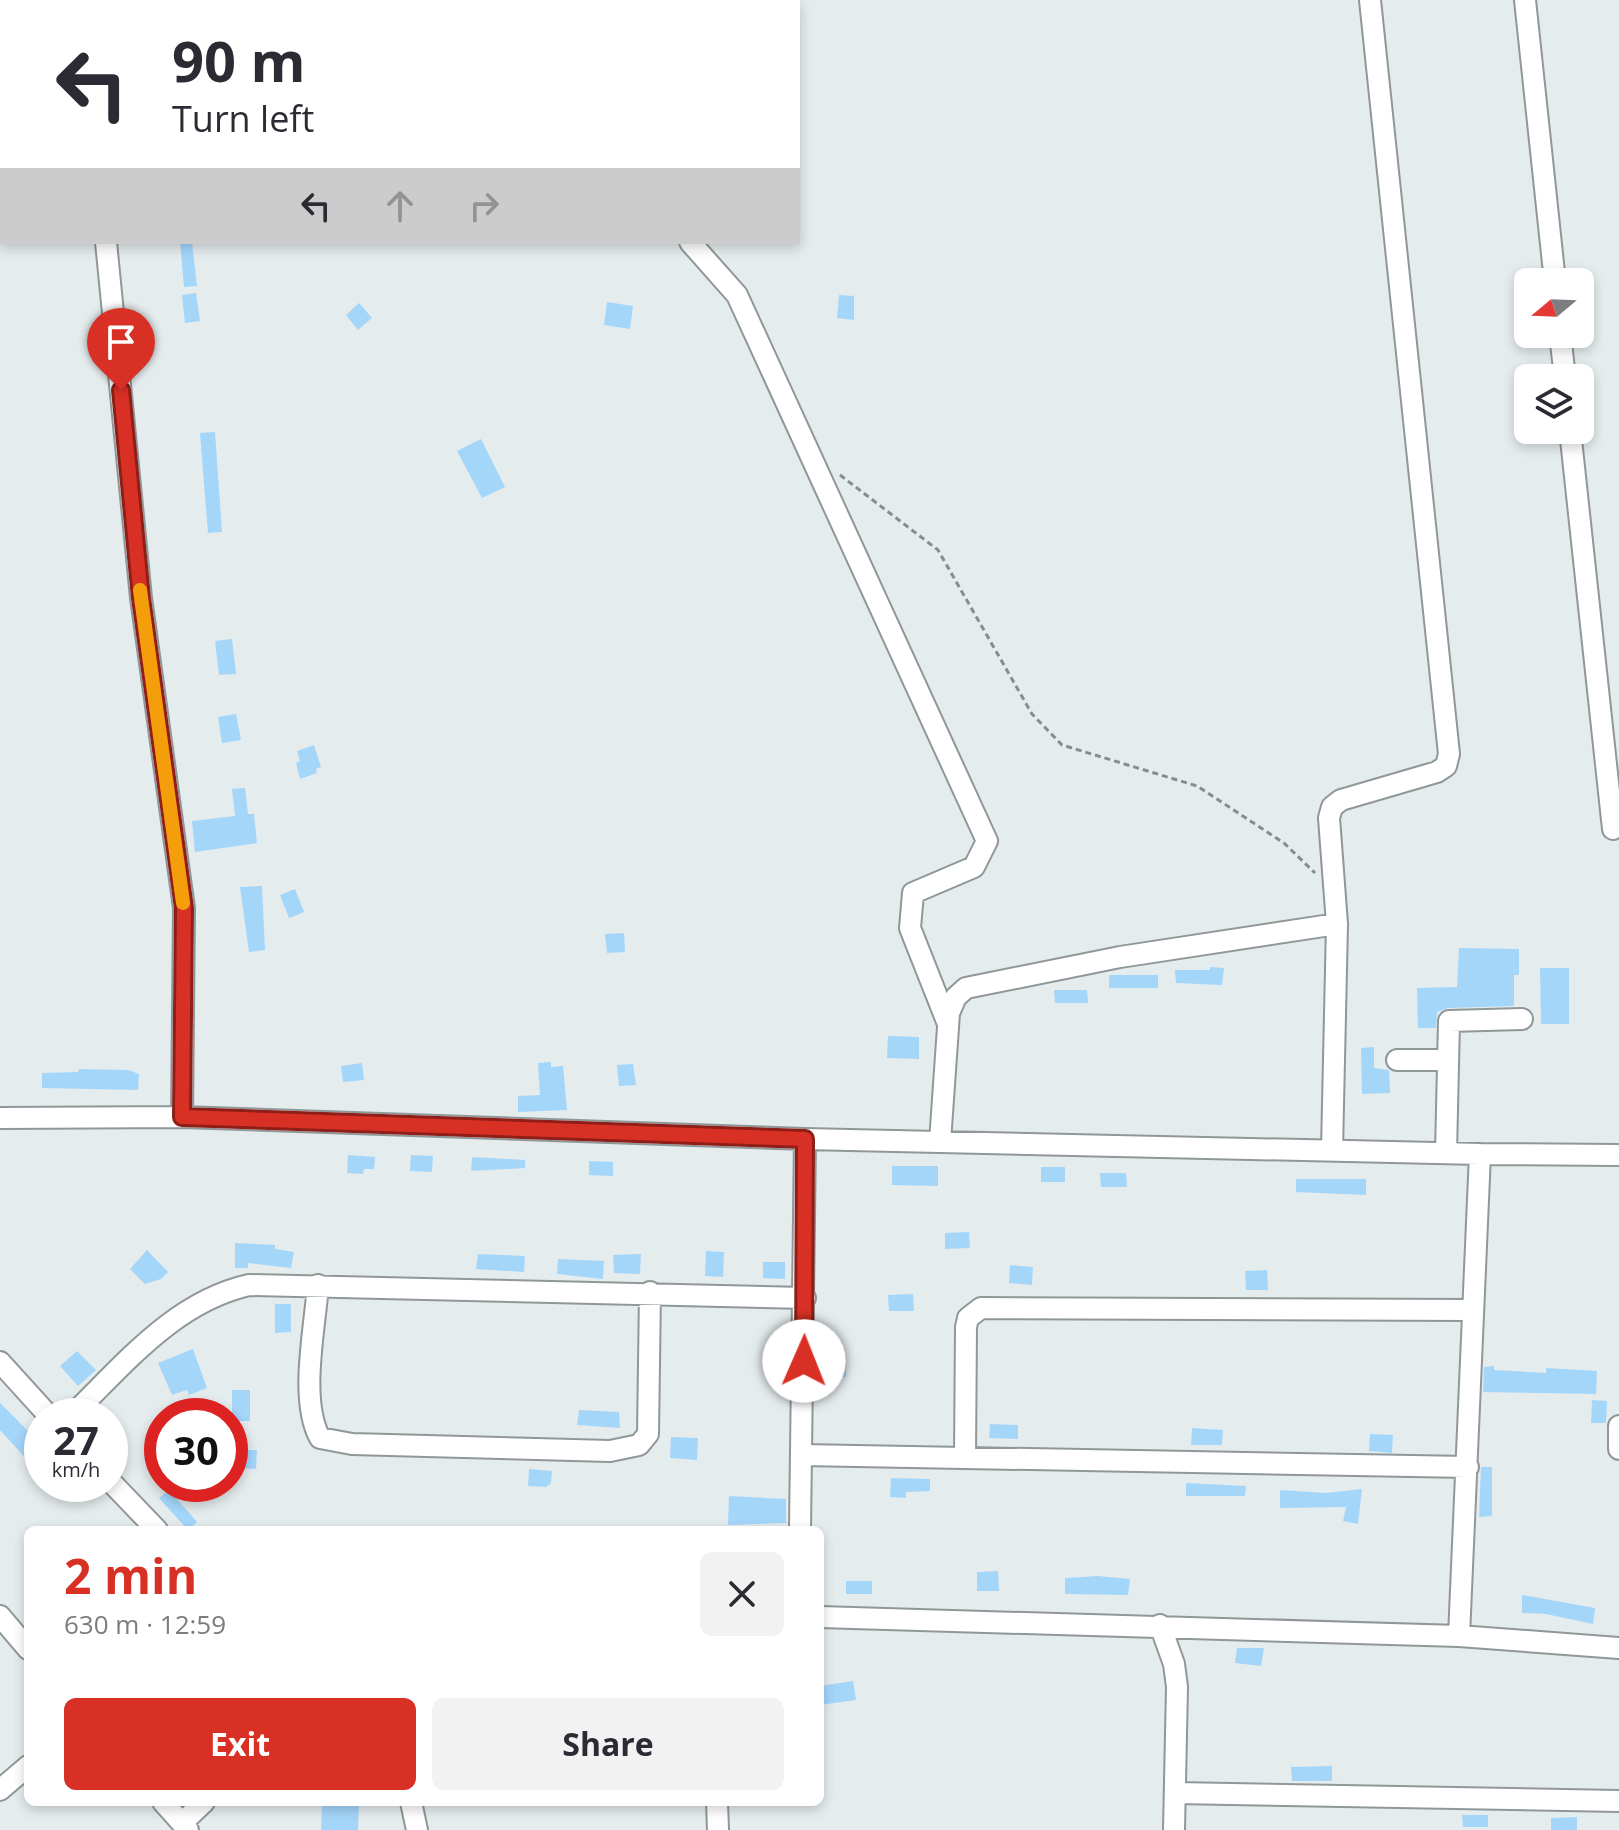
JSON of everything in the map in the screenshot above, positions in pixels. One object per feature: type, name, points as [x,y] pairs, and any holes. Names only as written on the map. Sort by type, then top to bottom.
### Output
[{"type":"street","points":[[1332,1150],[1337,924],[1329,818],[1332,807],[1341,800],[1437,772],[1446,766],[1449,754],[1370,0]]},
{"type":"street","points":[[1525,0],[1554,268]]},
{"type":"street","points":[[106,244],[141,598],[184,908],[182,1117]]},
{"type":"street","points":[[692,244],[737,295],[987,841],[974,867],[913,893],[910,928],[948,1024]]},
{"type":"street","points":[[1572,444],[1613,829]]},
{"type":"street","points":[[940,1142],[948,1024],[956,997],[966,988],[1120,957],[1337,924]]},
{"type":"street","points":[[1446,1153],[1449,1021],[1522,1019]]},
{"type":"street","points":[[1397,1060],[1448,1060]]},
{"type":"street","points":[[0,1118],[182,1117],[805,1139],[1619,1155]]},
{"type":"street","points":[[800,1526],[805,1139]]},
{"type":"street","points":[[1459,1636],[1480,1154]]},
{"type":"street","points":[[90,1398],[164,1326],[202,1300],[249,1285],[805,1298]]},
{"type":"street","points":[[318,1285],[310,1401],[312,1424],[320,1438],[352,1444],[610,1451],[639,1445],[648,1434],[650,1292]]},
{"type":"street","points":[[965,1457],[966,1327],[968,1318],[981,1308],[1473,1310]]},
{"type":"street","points":[[0,1362],[33,1398]]},
{"type":"street","points":[[1619,1426],[1619,1449]]},
{"type":"street","points":[[802,1455],[1468,1467]]},
{"type":"street","points":[[128,1500],[153,1526]]},
{"type":"street","points":[[0,1616],[24,1644]]},
{"type":"street","points":[[824,1617],[1459,1636],[1619,1648]]},
{"type":"street","points":[[1160,1625],[1177,1687],[1174,1830]]},
{"type":"street","points":[[0,1790],[24,1769]]},
{"type":"street","points":[[1175,1793],[1619,1801]]},
{"type":"street","points":[[167,1806],[185,1826],[201,1806]]},
{"type":"street","points":[[412,1806],[417,1830]]},
{"type":"street","points":[[717,1806],[718,1830]]},
{"type":"path","points":[[830,467],[938,550],[1032,714],[1062,745],[1197,786],[1284,843],[1334,893]]},
{"type":"building","points":[[180,244],[192,244],[197,286],[184,287]]},
{"type":"building","points":[[196,293],[200,321],[185,323],[182,295]]},
{"type":"building","points":[[839,295],[854,296],[854,320],[837,318]]},
{"type":"building","points":[[607,302],[633,306],[630,329],[604,325]]},
{"type":"building","points":[[359,303],[372,318],[358,330],[346,315]]},
{"type":"building","points":[[215,432],[222,532],[208,533],[200,433]]},
{"type":"building","points":[[481,439],[505,487],[482,498],[457,451]]},
{"type":"building","points":[[232,639],[236,674],[219,675],[215,641]]},
{"type":"building","points":[[236,714],[241,740],[222,743],[218,717]]},
{"type":"building","points":[[314,745],[321,767],[316,769],[317,773],[300,779],[297,751]]},
{"type":"building","points":[[245,788],[248,814],[254,814],[257,843],[195,852],[192,821],[235,816],[232,789]]},
{"type":"building","points":[[262,886],[265,950],[249,952],[240,887]]},
{"type":"building","points":[[295,889],[304,912],[289,918],[280,895]]},
{"type":"building","points":[[624,933],[625,952],[607,953],[605,934]]},
{"type":"building","points":[[1459,948],[1519,949],[1519,975],[1514,975],[1514,1006],[1448,1008],[1437,1012],[1436,1028],[1418,1028],[1417,988],[1457,987]]},
{"type":"building","points":[[1210,967],[1224,968],[1222,985],[1176,983],[1175,970],[1210,970]]},
{"type":"building","points":[[1540,968],[1569,968],[1569,1024],[1541,1024]]},
{"type":"building","points":[[1109,975],[1158,975],[1158,988],[1109,988]]},
{"type":"building","points":[[1054,990],[1087,990],[1088,1003],[1055,1003]]},
{"type":"building","points":[[888,1036],[919,1037],[919,1059],[887,1058]]},
{"type":"building","points":[[1374,1047],[1374,1068],[1389,1070],[1390,1093],[1362,1094],[1361,1048]]},
{"type":"building","points":[[551,1062],[551,1067],[563,1066],[567,1110],[518,1112],[518,1096],[540,1095],[538,1063]]},
{"type":"building","points":[[362,1063],[364,1080],[343,1082],[341,1066]]},
{"type":"building","points":[[633,1064],[636,1085],[619,1086],[617,1065]]},
{"type":"building","points":[[79,1069],[128,1070],[139,1074],[138,1090],[42,1088],[42,1073],[78,1072]]},
{"type":"building","points":[[348,1155],[375,1157],[374,1169],[364,1169],[363,1174],[347,1173]]},
{"type":"building","points":[[411,1155],[433,1156],[432,1172],[410,1171]]},
{"type":"building","points":[[472,1157],[525,1160],[525,1168],[471,1171]]},
{"type":"building","points":[[589,1161],[613,1162],[613,1176],[589,1175]]},
{"type":"building","points":[[892,1166],[938,1166],[938,1186],[892,1185]]},
{"type":"building","points":[[1041,1167],[1065,1167],[1065,1182],[1041,1182]]},
{"type":"building","points":[[1100,1173],[1126,1173],[1127,1187],[1101,1187]]},
{"type":"building","points":[[1296,1179],[1366,1179],[1366,1195],[1296,1192]]},
{"type":"building","points":[[969,1232],[970,1248],[945,1249],[945,1233]]},
{"type":"building","points":[[235,1243],[275,1245],[275,1249],[294,1252],[291,1268],[248,1263],[248,1268],[235,1268]]},
{"type":"building","points":[[147,1250],[168,1272],[161,1279],[145,1284],[130,1269]]},
{"type":"building","points":[[706,1251],[724,1252],[723,1277],[705,1276]]},
{"type":"building","points":[[478,1254],[525,1256],[524,1272],[476,1269]]},
{"type":"building","points":[[641,1254],[640,1274],[614,1273],[613,1255]]},
{"type":"building","points":[[558,1259],[604,1261],[603,1279],[557,1274]]},
{"type":"building","points":[[763,1262],[785,1262],[785,1279],[763,1278]]},
{"type":"building","points":[[1010,1265],[1033,1267],[1032,1285],[1009,1283]]},
{"type":"building","points":[[1267,1270],[1268,1290],[1246,1290],[1245,1271]]},
{"type":"building","points":[[913,1294],[914,1311],[889,1311],[888,1295]]},
{"type":"building","points":[[275,1304],[291,1304],[291,1332],[275,1333]]},
{"type":"building","points":[[193,1349],[207,1388],[189,1395],[187,1390],[172,1395],[158,1363]]},
{"type":"building","points":[[77,1351],[96,1370],[78,1386],[60,1366]]},
{"type":"building","points":[[826,1356],[846,1357],[846,1377],[825,1377]]},
{"type":"building","points":[[1494,1366],[1494,1370],[1546,1373],[1546,1368],[1597,1371],[1596,1394],[1483,1392],[1484,1367]]},
{"type":"building","points":[[232,1390],[250,1390],[250,1421],[248,1398],[232,1398]]},
{"type":"building","points":[[1592,1400],[1607,1401],[1606,1423],[1591,1423]]},
{"type":"building","points":[[0,1403],[24,1427],[24,1456],[0,1430]]},
{"type":"building","points":[[579,1410],[619,1412],[620,1428],[577,1425]]},
{"type":"building","points":[[990,1424],[1018,1425],[1018,1439],[989,1438]]},
{"type":"building","points":[[1192,1428],[1223,1430],[1222,1445],[1191,1445]]},
{"type":"building","points":[[1370,1434],[1393,1435],[1392,1453],[1369,1451]]},
{"type":"building","points":[[671,1437],[698,1438],[697,1460],[670,1458]]},
{"type":"building","points":[[248,1450],[257,1450],[256,1469],[248,1469]]},
{"type":"building","points":[[1481,1467],[1492,1467],[1492,1516],[1479,1517]]},
{"type":"building","points":[[529,1469],[552,1471],[551,1483],[546,1487],[528,1486]]},
{"type":"building","points":[[891,1478],[930,1479],[930,1491],[906,1492],[906,1498],[890,1497]]},
{"type":"building","points":[[1186,1483],[1246,1486],[1245,1496],[1186,1496]]},
{"type":"building","points":[[1362,1489],[1358,1524],[1343,1521],[1346,1507],[1280,1508],[1280,1490],[1326,1493]]},
{"type":"building","points":[[729,1496],[786,1499],[786,1523],[728,1525]]},
{"type":"building","points":[[163,1502],[180,1502],[197,1522],[192,1526],[184,1526]]},
{"type":"building","points":[[998,1571],[999,1591],[977,1591],[977,1572]]},
{"type":"building","points":[[1098,1576],[1130,1579],[1128,1595],[1065,1594],[1065,1578]]},
{"type":"building","points":[[846,1581],[872,1581],[872,1594],[846,1594]]},
{"type":"building","points":[[1522,1595],[1595,1608],[1593,1624],[1546,1614],[1522,1613]]},
{"type":"building","points":[[1237,1648],[1264,1648],[1261,1666],[1235,1663]]},
{"type":"building","points":[[853,1681],[856,1700],[824,1704],[824,1685]]},
{"type":"building","points":[[1332,1766],[1332,1781],[1292,1781],[1291,1767]]},
{"type":"building","points":[[322,1806],[359,1806],[358,1830],[321,1830]]},
{"type":"building","points":[[1462,1815],[1488,1815],[1488,1827],[1463,1827]]},
{"type":"building","points":[[1577,1817],[1577,1830],[1551,1830],[1551,1818]]},
{"type":"slow traffic","points":[[140,590],[183,903]]},
{"type":"route","points":[[121,390],[141,598],[184,908],[182,1117],[805,1139],[804,1361]]}]
